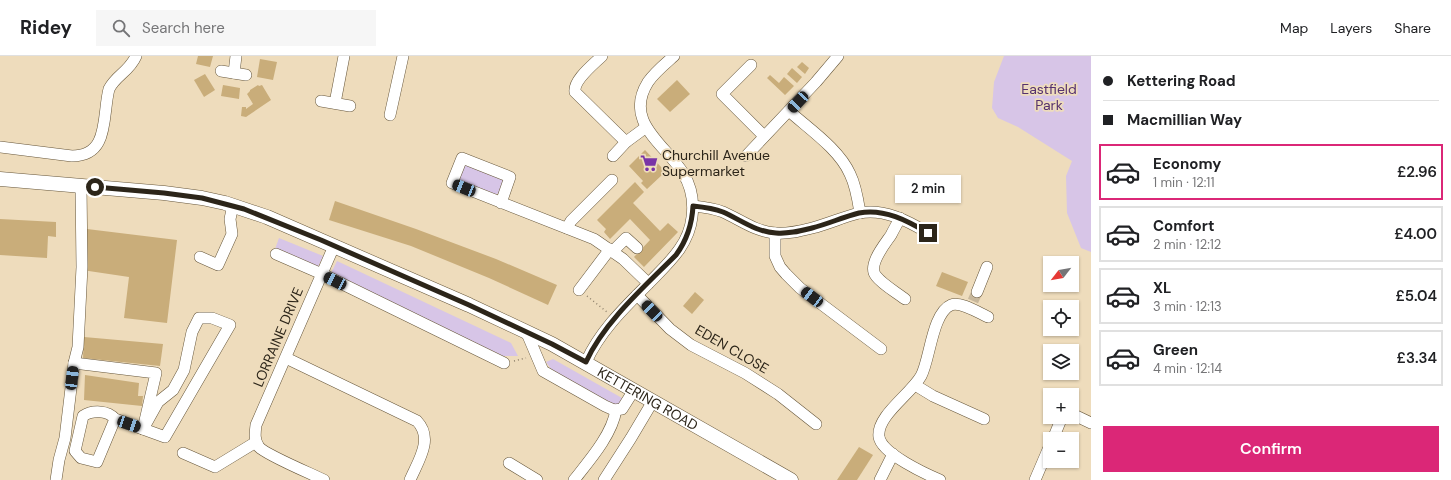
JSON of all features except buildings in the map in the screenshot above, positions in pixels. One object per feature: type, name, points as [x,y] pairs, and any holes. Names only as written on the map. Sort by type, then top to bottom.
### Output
[{"type":"main road","name":"KETTERING ROAD","points":[[0,179],[164,193],[202,198],[233,205],[266,217],[526,331],[552,344],[791,480]]},
{"type":"street","points":[[0,148],[72,156],[83,156],[88,154],[96,147],[102,132],[109,89],[112,83],[128,69],[136,56]]},
{"type":"street","points":[[234,73],[236,56]]},
{"type":"street","points":[[336,103],[344,56]]},
{"type":"street","points":[[390,115],[403,56]]},
{"type":"street","points":[[602,56],[577,82],[575,92],[626,142]]},
{"type":"street","points":[[586,362],[596,342],[615,318],[676,255],[682,247],[690,227],[693,206],[691,194],[683,173],[645,128],[642,118],[641,105],[645,88],[655,74],[674,56]]},
{"type":"street","points":[[746,156],[816,82],[838,56]]},
{"type":"street","points":[[751,65],[722,94],[764,136]]},
{"type":"street","points":[[221,71],[246,76]]},
{"type":"street","points":[[321,101],[350,106]]},
{"type":"street","points":[[789,111],[820,138],[843,163],[849,172],[854,185],[860,213]]},
{"type":"street","points":[[613,156],[626,142],[645,128]]},
{"type":"street","points":[[501,203],[510,177],[462,158],[452,183],[501,203],[594,238],[611,250],[648,283]]},
{"type":"street","points":[[567,228],[571,221],[612,180]]},
{"type":"street","points":[[56,480],[64,438],[74,363],[78,347],[82,267],[81,186]]},
{"type":"street","points":[[200,257],[218,265],[232,234],[230,219],[233,205]]},
{"type":"street","points":[[693,206],[709,207],[758,230],[775,233],[793,232],[824,225],[860,213],[883,214],[900,218],[928,233]]},
{"type":"street","points":[[900,218],[876,258],[873,268],[874,273],[879,279],[905,299]]},
{"type":"street","points":[[775,233],[775,256],[780,267],[786,274],[800,288],[881,348]]},
{"type":"street","points":[[579,290],[611,250],[626,238],[637,248]]},
{"type":"street","name":"LORRAINE DRIVE","points":[[256,442],[256,425],[334,246]]},
{"type":"street","points":[[276,254],[322,274],[504,363]]},
{"type":"street","points":[[973,300],[987,267]]},
{"type":"street","name":"EDEN CLOSE","points":[[637,295],[670,329],[691,345],[745,373],[778,394],[816,424]]},
{"type":"street","points":[[973,300],[988,317]]},
{"type":"street","points":[[940,480],[926,474],[893,454],[880,442],[880,426],[915,385],[925,369],[932,336],[943,312],[947,307],[973,300]]},
{"type":"street","points":[[115,419],[97,462],[81,458],[75,451],[83,416],[90,412],[106,413],[113,416],[115,419],[165,437],[230,325],[212,318],[199,318],[192,332],[184,370],[174,390],[158,402],[143,429]]},
{"type":"street","points":[[526,331],[541,368],[546,373],[605,406],[616,410],[624,407],[634,390]]},
{"type":"street","points":[[538,360],[552,344]]},
{"type":"street","points":[[286,358],[417,421],[422,426],[426,438],[410,480]]},
{"type":"street","points":[[74,363],[156,373],[143,429]]},
{"type":"street","points":[[915,385],[933,396],[984,419]]},
{"type":"street","points":[[604,480],[632,438],[653,401]]},
{"type":"street","points":[[574,480],[614,422],[616,410]]},
{"type":"street","points":[[1079,417],[1091,423]]},
{"type":"street","points":[[183,453],[215,466],[256,442],[264,450],[324,480]]},
{"type":"street","points":[[880,480],[893,454]]},
{"type":"street","points":[[1035,480],[1043,461]]},
{"type":"street","points":[[509,463],[537,480]]},
{"type":"path","points":[[579,290],[615,318]]},
{"type":"path","points":[[504,363],[529,356],[538,360]]},
{"type":"green space","name":"Eastfield Park","points":[[1004,56],[1091,56],[1091,252],[1081,248],[1067,213],[1066,176],[1072,161],[1018,127],[998,118],[992,108],[994,82]]},
{"type":"green space","points":[[465,164],[501,175],[504,181],[500,193],[493,195],[459,181],[457,174]]},
{"type":"green space","points":[[279,238],[323,256],[318,267],[275,249]]},
{"type":"green space","points":[[337,261],[511,343],[518,356],[503,356],[330,275]]},
{"type":"green space","points":[[553,359],[622,398],[618,409],[551,369],[546,362]]},
{"type":"tunnel","points":[[973,301],[977,292]]},
{"type":"place","name":"Churchill Avenue Supermarket","points":[[649,163]]},
{"type":"route","points":[[95,187],[202,198],[244,209],[321,240],[469,305],[526,331],[586,362],[596,342],[609,325],[682,247],[690,227],[693,206],[709,207],[758,230],[775,233],[785,234],[824,225],[860,213],[883,214],[900,218],[928,233]]}]
